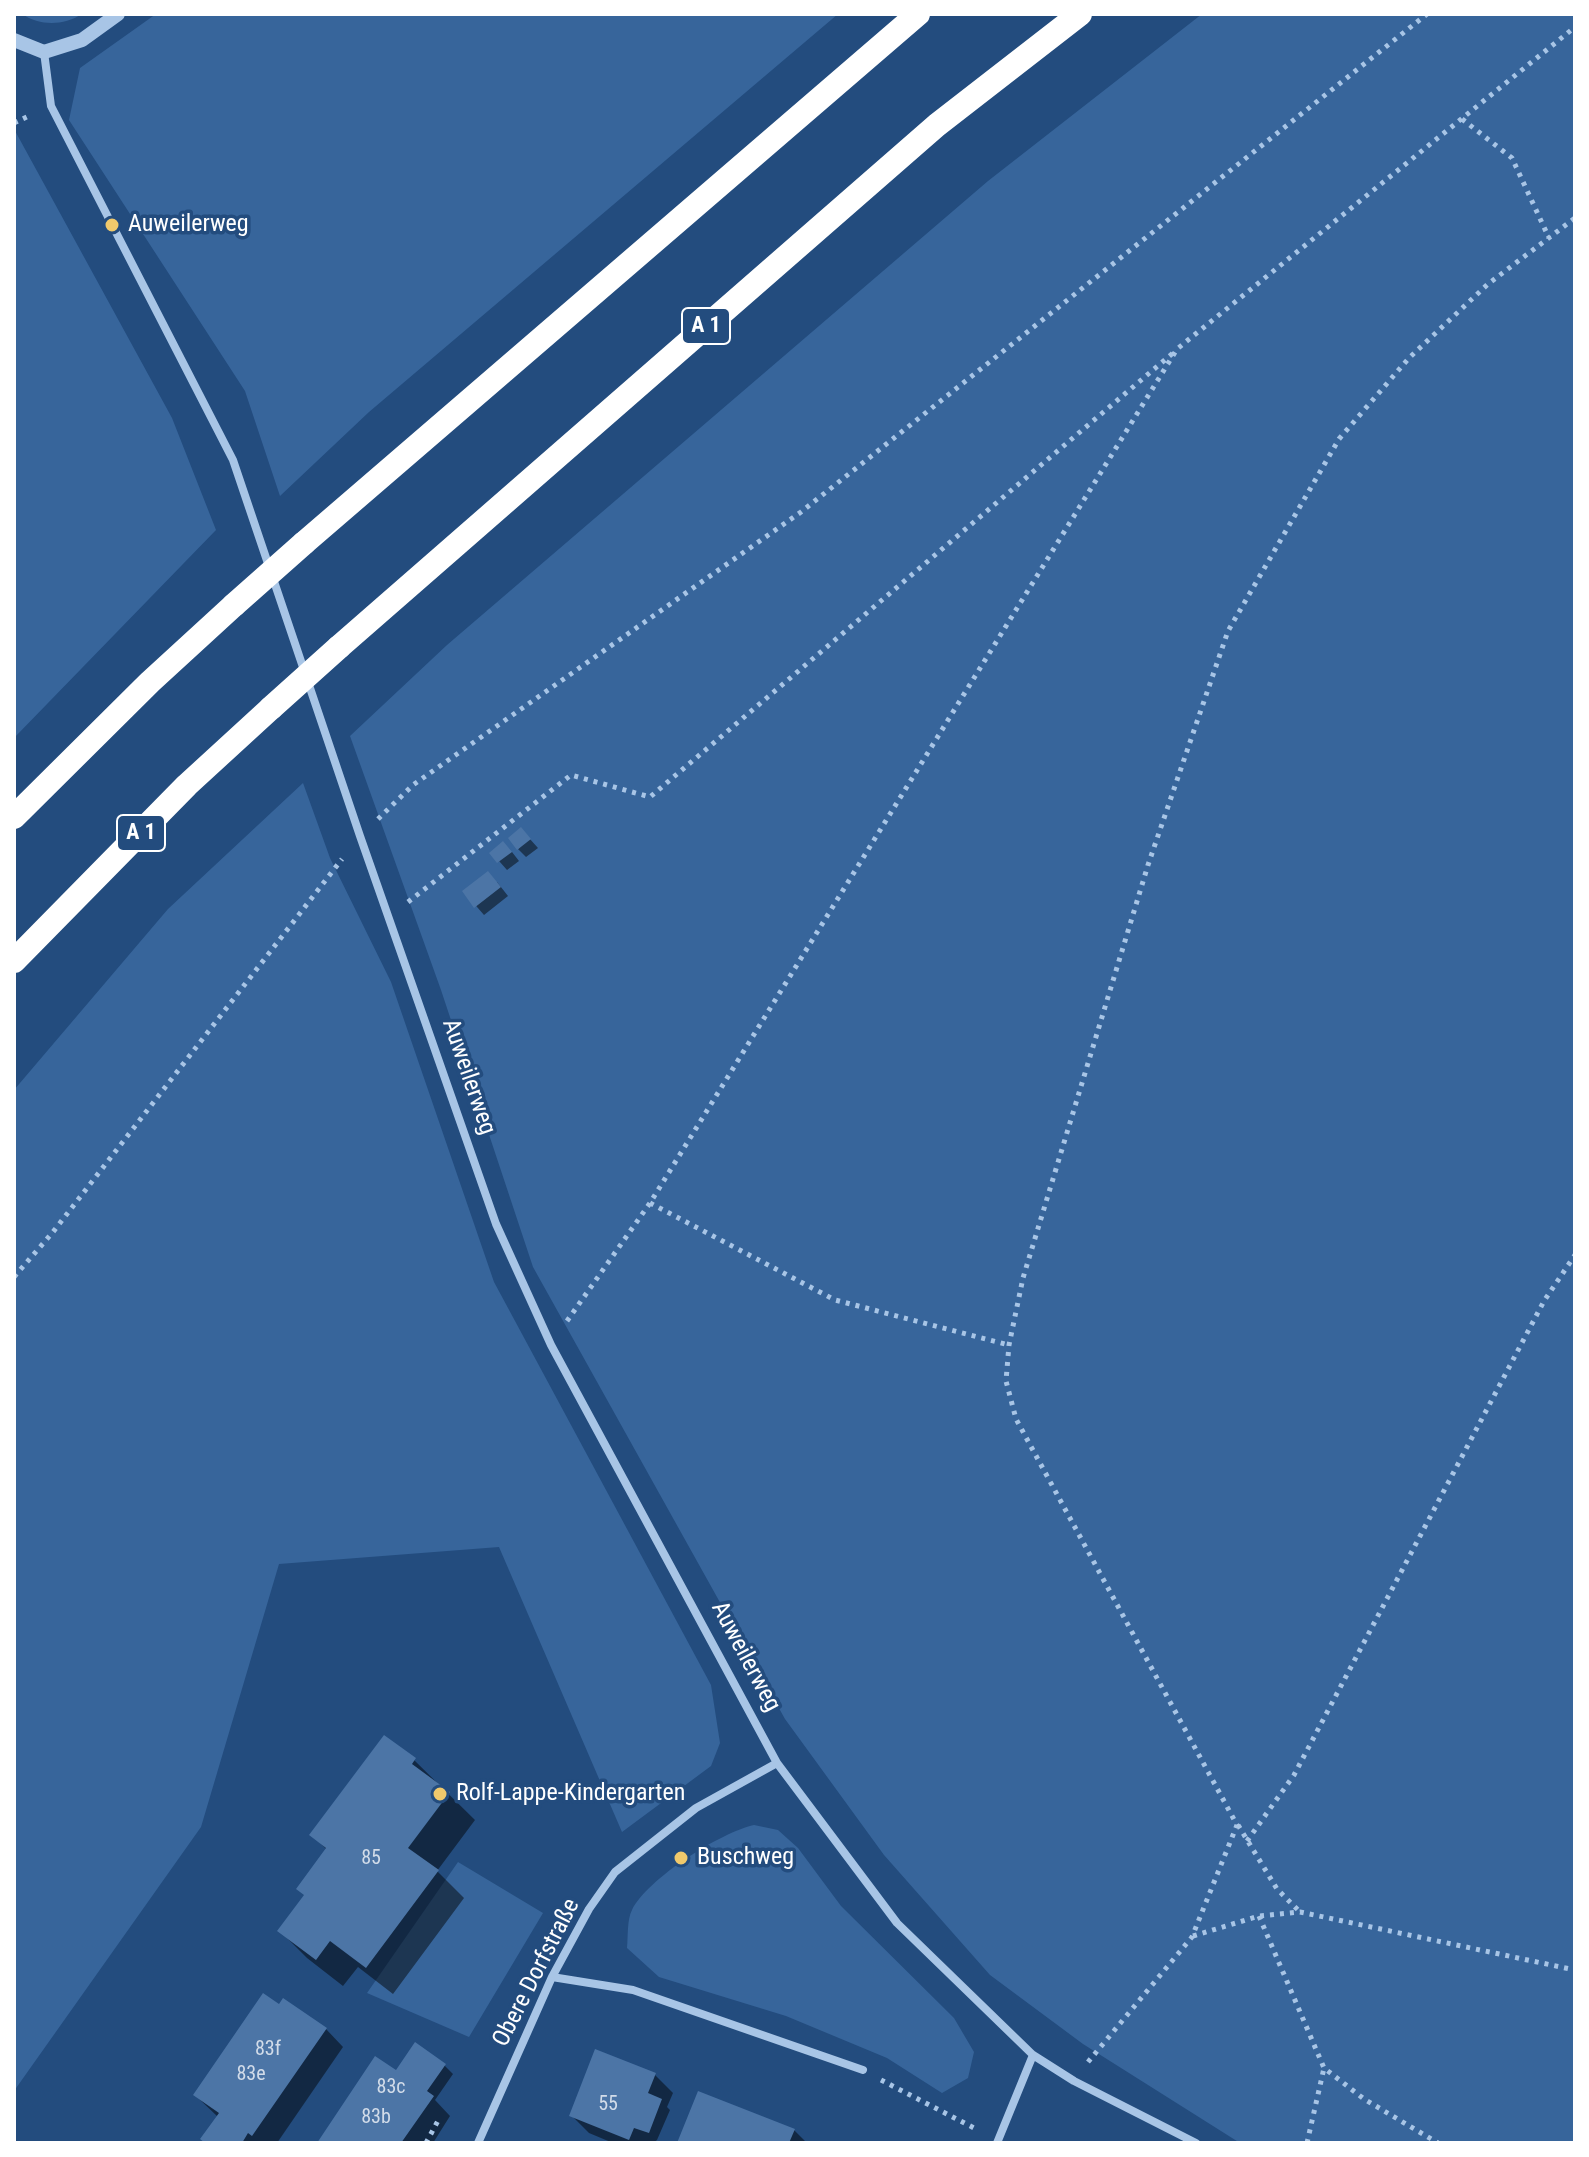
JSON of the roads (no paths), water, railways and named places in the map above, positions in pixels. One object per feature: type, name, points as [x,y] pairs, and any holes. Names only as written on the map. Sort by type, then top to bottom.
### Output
[{"type":"highway","points":[[14,817],[150,682],[234,605],[884,39],[918,14]]},
{"type":"highway","name":"A 1","points":[[14,961],[187,785],[339,647],[937,125],[1080,14]]},
{"type":"street","points":[[14,40],[44,52],[82,40],[118,14]]},
{"type":"street","name":"Auweilerweg","points":[[44,52],[51,106],[233,460],[496,1224],[551,1345],[777,1763],[897,1923],[1033,2055]]},
{"type":"street","name":"Obere Dorfstraße","points":[[478,2143],[552,1977],[589,1909],[615,1872],[696,1808],[777,1763]]},
{"type":"street","points":[[552,1977],[633,1990],[863,2070]]},
{"type":"street","points":[[997,2142],[1033,2055],[1074,2081],[1196,2143]]},
{"type":"place","name":"Auweilerweg","points":[[112,225]]},
{"type":"place","name":"Rolf-Lappe-Kindergarten","points":[[440,1794]]},
{"type":"place","name":"Buschweg","points":[[681,1858]]}]
